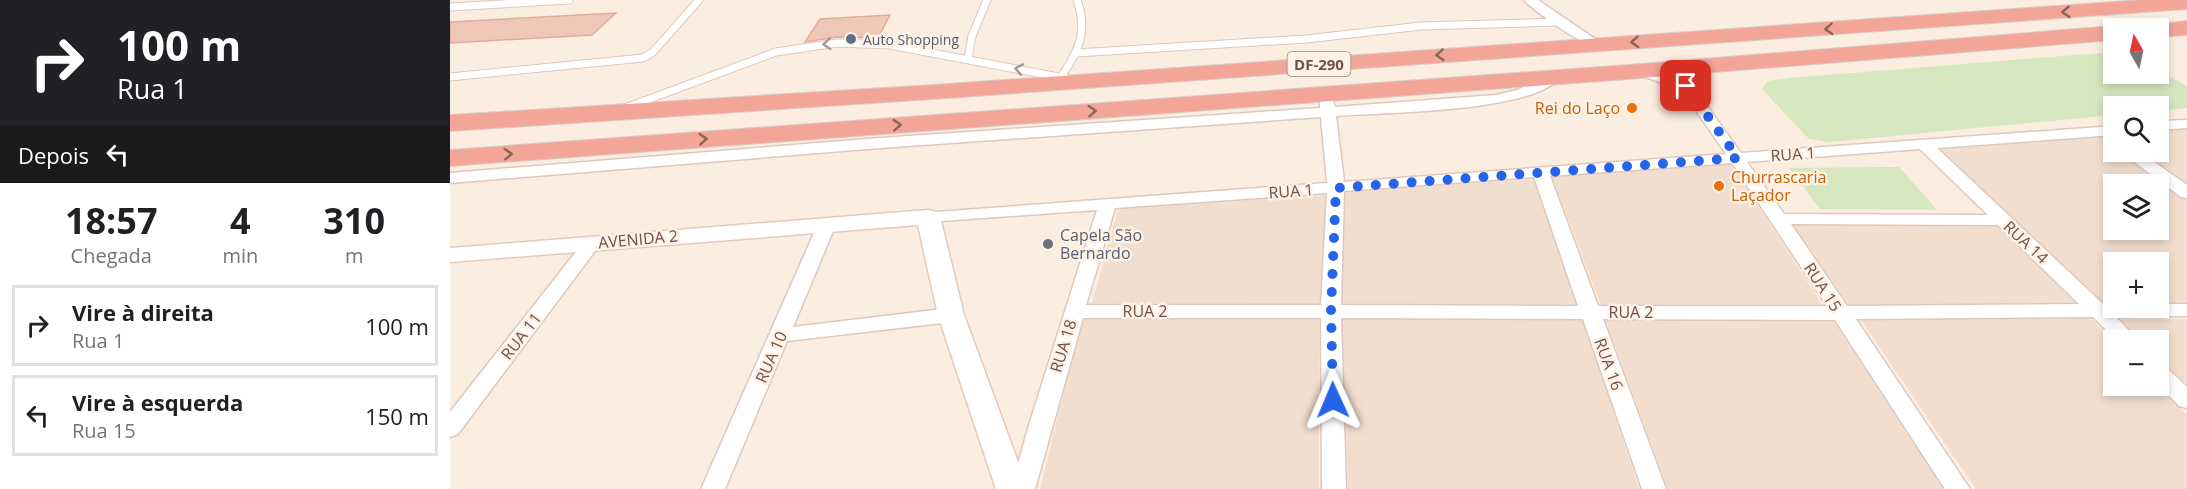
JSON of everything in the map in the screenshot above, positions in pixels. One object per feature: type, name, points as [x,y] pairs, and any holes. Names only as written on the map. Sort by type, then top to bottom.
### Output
[{"type":"highway","name":"DF-290","points":[[450,123],[2187,3]]},
{"type":"highway","points":[[1862,27],[1904,28],[1998,21],[2011,23],[2024,30],[2024,33],[2016,36],[1925,43],[1911,46],[1906,50]]},
{"type":"highway","points":[[2169,29],[2187,28]]},
{"type":"highway","name":"DF-290","points":[[450,158],[1327,103],[1554,77],[1641,71],[1690,77],[1906,50],[2103,34]]},
{"type":"street","points":[[1530,0],[1598,45]]},
{"type":"street","name":"RUA 15","points":[[1690,77],[1738,158],[1958,489]]},
{"type":"street","points":[[450,178],[1327,103],[1336,188],[1331,310],[1334,489]]},
{"type":"street","points":[[2169,125],[2187,124]]},
{"type":"street","name":"RUA 1","points":[[827,224],[1924,144],[2103,133]]},
{"type":"street","name":"RUA 14","points":[[1924,144],[2118,330]]},
{"type":"street","points":[[2145,162],[2187,193]]},
{"type":"street","name":"RUA 16","points":[[1540,172],[1654,489]]},
{"type":"street","name":"RUA 18","points":[[1023,489],[1107,205]]},
{"type":"street","points":[[928,217],[951,315],[1012,489]]},
{"type":"street","points":[[1779,219],[2002,220]]},
{"type":"street","name":"AVENIDA 2","points":[[450,255],[827,224]]},
{"type":"street","name":"RUA 10","points":[[713,489],[827,224]]},
{"type":"street","name":"RUA 11","points":[[450,428],[592,243]]},
{"type":"street","name":"RUA 2","points":[[1074,311],[1840,313],[2187,310]]},
{"type":"street","points":[[781,335],[951,315]]},
{"type":"street","points":[[2169,382],[2187,400]]},
{"type":"lane","points":[[450,7],[569,0]]},
{"type":"lane","points":[[450,76],[629,62],[644,58],[699,0]]},
{"type":"lane","points":[[968,59],[972,36],[987,0]]},
{"type":"lane","points":[[614,112],[776,52],[806,46],[879,43],[1069,79],[1076,53],[1082,42],[1085,25],[1077,0]]},
{"type":"lane","points":[[1076,53],[1295,40],[1421,26],[1514,26],[1560,22]]},
{"type":"shaded area","points":[[2187,129],[2187,185],[2154,162],[2169,162],[2169,130]]},
{"type":"shaded area","points":[[2100,135],[2103,137],[2103,162],[2136,162],[2152,174],[2103,174],[2103,240],[2169,240],[2169,187],[2187,200],[2187,303],[2169,304],[2169,252],[2103,252],[2103,304],[1936,148]]},
{"type":"shaded area","points":[[1730,163],[1822,304],[1601,305],[1552,177]]},
{"type":"shaded area","points":[[1533,179],[1577,304],[1341,305],[1344,192]]},
{"type":"shaded area","points":[[1327,195],[1322,304],[1092,303],[1118,209]]},
{"type":"shaded area","points":[[1792,224],[1999,226],[2078,303],[1847,306]]},
{"type":"shaded area","points":[[1319,318],[1319,489],[1040,489],[1082,319]]},
{"type":"shaded area","points":[[1342,318],[1583,320],[1639,489],[1348,489]]},
{"type":"shaded area","points":[[2091,318],[2103,331],[2103,396],[2168,396],[2187,415],[2187,489],[1976,489],[1861,320]]},
{"type":"shaded area","points":[[1605,319],[1833,320],[1945,489],[1668,489]]},
{"type":"shaded area","points":[[2187,319],[2187,385],[2169,367],[2169,330],[2132,330],[2121,320]]},
{"type":"green space","points":[[2103,53],[2103,84],[2169,84],[2169,76],[2187,86],[2187,108],[2169,110],[2169,96],[2103,96],[2103,116],[1830,142],[1809,139],[1762,89],[1768,81]]},
{"type":"green space","points":[[1899,167],[1937,210],[1820,209],[1789,168]]},
{"type":"building","points":[[616,13],[592,35],[450,43],[450,22]]},
{"type":"building","points":[[890,15],[878,38],[836,37],[805,42],[820,19]]},
{"type":"place","name":"Auto Shopping","points":[[851,39]]},
{"type":"place","name":"Rei do Laço","points":[[1632,108]]},
{"type":"place","name":"Churrascaria Laçador","points":[[1719,186]]},
{"type":"place","name":"Capela São Bernardo","points":[[1048,244]]},
{"type":"route","points":[[1333,400],[1331,310],[1336,188],[1738,158],[1686,86]]}]
